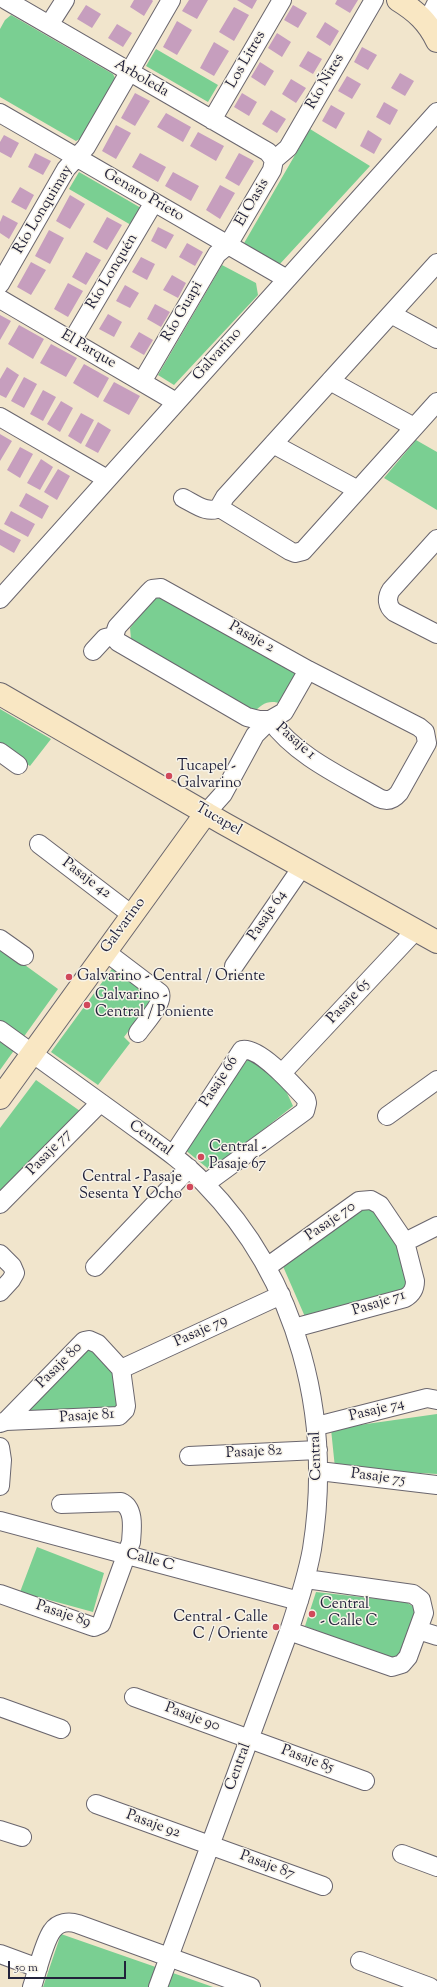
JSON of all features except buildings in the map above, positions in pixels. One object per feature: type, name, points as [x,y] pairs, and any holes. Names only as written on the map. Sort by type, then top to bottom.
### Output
[{"type":"main road","points":[[398,0],[411,7],[427,22],[437,41]]},
{"type":"main road","name":"Tucapel","points":[[0,694],[206,813],[437,942]]},
{"type":"main road","name":"Galvarino","points":[[0,1098],[206,813]]},
{"type":"street","points":[[50,25],[65,0]]},
{"type":"street","name":"Río Lonquimay","points":[[0,284],[66,170],[86,147],[171,0]]},
{"type":"street","name":"Los Litres","points":[[212,120],[282,0]]},
{"type":"street","name":"Río Ñires","points":[[274,160],[288,148],[374,0]]},
{"type":"street","points":[[427,22],[437,2]]},
{"type":"street","name":"Arboleda","points":[[4,5],[50,25],[268,152],[274,160]]},
{"type":"street","name":"Galvarino","points":[[0,599],[437,112]]},
{"type":"street","name":"Genaro Prieto","points":[[0,113],[287,279]]},
{"type":"street","name":"El Oasis","points":[[228,245],[272,170],[274,160]]},
{"type":"street","name":"Río Lonquén","points":[[72,341],[154,202]]},
{"type":"street","name":"Río Guapi","points":[[142,382],[217,254],[228,245]]},
{"type":"street","points":[[221,507],[225,497],[437,263]]},
{"type":"street","name":"El Parque","points":[[0,299],[176,402]]},
{"type":"street","points":[[391,314],[437,339]]},
{"type":"street","points":[[330,381],[414,428]]},
{"type":"street","points":[[221,507],[228,515],[290,551],[299,553],[306,548],[437,402]]},
{"type":"street","points":[[0,417],[107,479]]},
{"type":"street","points":[[273,444],[358,490]]},
{"type":"street","points":[[183,498],[208,510],[221,507]]},
{"type":"street","points":[[437,539],[391,590],[388,598],[389,606],[394,612],[437,634]]},
{"type":"street","name":"Pasaje 2","points":[[93,651],[105,638],[114,636],[117,627],[152,589],[161,588],[308,670],[419,727],[426,736]]},
{"type":"street","name":"Pasaje 1","points":[[114,636],[118,642],[247,717],[259,720],[270,720],[279,732],[312,758],[379,798],[386,800],[394,799],[399,793],[425,747],[426,736]]},
{"type":"street","points":[[206,813],[223,794],[255,735],[270,720],[284,712],[308,670]]},
{"type":"street","points":[[0,752],[18,765]]},
{"type":"street","name":"Pasaje 42","points":[[39,844],[132,914]]},
{"type":"street","name":"Pasaje 64","points":[[234,966],[302,867]]},
{"type":"street","name":"Pasaje 65","points":[[282,1073],[416,930]]},
{"type":"street","points":[[0,939],[24,956]]},
{"type":"street","points":[[106,952],[160,993],[161,996],[159,1003],[138,1033]]},
{"type":"street","name":"Central","points":[[0,1030],[173,1155],[205,1184],[240,1226],[267,1266],[281,1295],[294,1328],[312,1392],[319,1471],[316,1522],[306,1579],[289,1631],[158,1987]]},
{"type":"street","name":"Pasaje 66","points":[[173,1155],[242,1050],[251,1050],[282,1073]]},
{"type":"street","points":[[205,1184],[305,1111],[307,1103],[306,1099],[282,1073]]},
{"type":"street","points":[[387,1116],[437,1080]]},
{"type":"street","name":"Pasaje 77","points":[[0,1204],[100,1103]]},
{"type":"street","points":[[95,1267],[189,1168]]},
{"type":"street","name":"Pasaje 70","points":[[267,1266],[359,1201],[365,1199],[371,1200],[380,1205],[405,1242]]},
{"type":"street","points":[[405,1242],[437,1226]]},
{"type":"street","name":"Pasaje 71","points":[[294,1328],[405,1298],[410,1295],[415,1286],[415,1281],[405,1242]]},
{"type":"street","points":[[0,1254],[12,1266],[14,1273],[11,1280],[0,1292]]},
{"type":"street","name":"Pasaje 79","points":[[121,1369],[281,1295]]},
{"type":"street","name":"Pasaje 80","points":[[3,1422],[84,1341],[89,1340],[98,1344],[121,1369]]},
{"type":"street","name":"Pasaje 81","points":[[3,1422],[119,1416],[125,1410],[126,1406],[121,1369]]},
{"type":"street","name":"Pasaje 74","points":[[316,1426],[427,1398],[437,1400]]},
{"type":"street","points":[[0,1447],[2,1470],[0,1486]]},
{"type":"street","name":"Pasaje 82","points":[[189,1456],[318,1450]]},
{"type":"street","name":"Pasaje 75","points":[[319,1471],[437,1485]]},
{"type":"street","points":[[61,1504],[116,1501],[125,1504],[129,1510],[132,1529],[128,1555]]},
{"type":"street","name":"Calle C","points":[[0,1521],[299,1601]]},
{"type":"street","name":"Pasaje 89","points":[[0,1594],[91,1626],[98,1626],[102,1621],[128,1555]]},
{"type":"street","points":[[289,1631],[392,1667],[398,1666],[406,1661],[418,1630],[424,1609],[421,1600],[413,1594],[306,1579]]},
{"type":"street","points":[[418,1630],[437,1636]]},
{"type":"street","name":"Pasaje 90","points":[[134,1697],[249,1739]]},
{"type":"street","points":[[0,1707],[61,1729]]},
{"type":"street","name":"Pasaje 85","points":[[249,1739],[365,1781]]},
{"type":"street","name":"Pasaje 92","points":[[96,1804],[210,1846]]},
{"type":"street","points":[[0,1830],[22,1838]]},
{"type":"street","name":"Pasaje 87","points":[[210,1846],[323,1886]]},
{"type":"street","points":[[402,1854],[437,1867]]},
{"type":"street","points":[[32,1987],[52,1931],[61,1924],[67,1922],[78,1924],[251,1987]]},
{"type":"street","points":[[0,1954],[38,1968]]},
{"type":"street","points":[[360,1961],[430,1987]]},
{"type":"green space","points":[[11,15],[113,74],[117,82],[83,137],[76,141],[0,97],[0,29],[5,20]]},
{"type":"green space","points":[[156,49],[218,85],[208,102],[146,66]]},
{"type":"green space","points":[[310,129],[370,166],[279,265],[243,245]]},
{"type":"green space","points":[[79,172],[141,208],[131,225],[69,189]]},
{"type":"green space","points":[[222,265],[256,283],[258,295],[174,385],[158,375]]},
{"type":"green space","points":[[416,440],[437,452],[437,510],[384,478]]},
{"type":"green space","points":[[154,598],[163,598],[295,673],[296,681],[282,704],[273,702],[266,703],[252,714],[131,639],[130,628]]},
{"type":"green space","points":[[0,709],[51,739],[30,766],[0,745]]},
{"type":"green space","points":[[0,947],[58,989],[0,1070]]},
{"type":"green space","points":[[114,966],[155,996],[124,1037],[130,1043],[98,1085],[51,1052]]},
{"type":"green space","points":[[248,1059],[280,1078],[293,1106],[211,1171],[184,1149]]},
{"type":"green space","points":[[36,1080],[80,1111],[0,1193],[0,1128]]},
{"type":"green space","points":[[371,1206],[395,1233],[410,1289],[306,1319],[282,1264],[365,1207]]},
{"type":"green space","points":[[91,1347],[113,1365],[118,1410],[39,1417],[27,1411]]},
{"type":"green space","points":[[437,1414],[437,1474],[335,1468],[331,1429]]},
{"type":"green space","points":[[37,1547],[104,1573],[93,1612],[20,1592]]},
{"type":"green space","points":[[316,1592],[406,1602],[414,1607],[415,1613],[400,1654],[394,1658],[381,1656],[305,1626]]},
{"type":"green space","points":[[61,1934],[213,1987],[43,1987]]},
{"type":"place","name":"Tucapel - Galvarino","points":[[169,776]]},
{"type":"place","name":"Galvarino - Central / Oriente","points":[[69,977]]},
{"type":"place","name":"Galvarino - Central / Poniente","points":[[87,1005]]},
{"type":"place","name":"Central - Pasaje 67","points":[[201,1157]]},
{"type":"place","name":"Central - Pasaje Sesenta Y Ocho","points":[[190,1187]]},
{"type":"place","name":"Central - Calle C","points":[[312,1614]]},
{"type":"place","name":"Central - Calle C / Oriente","points":[[276,1627]]}]
